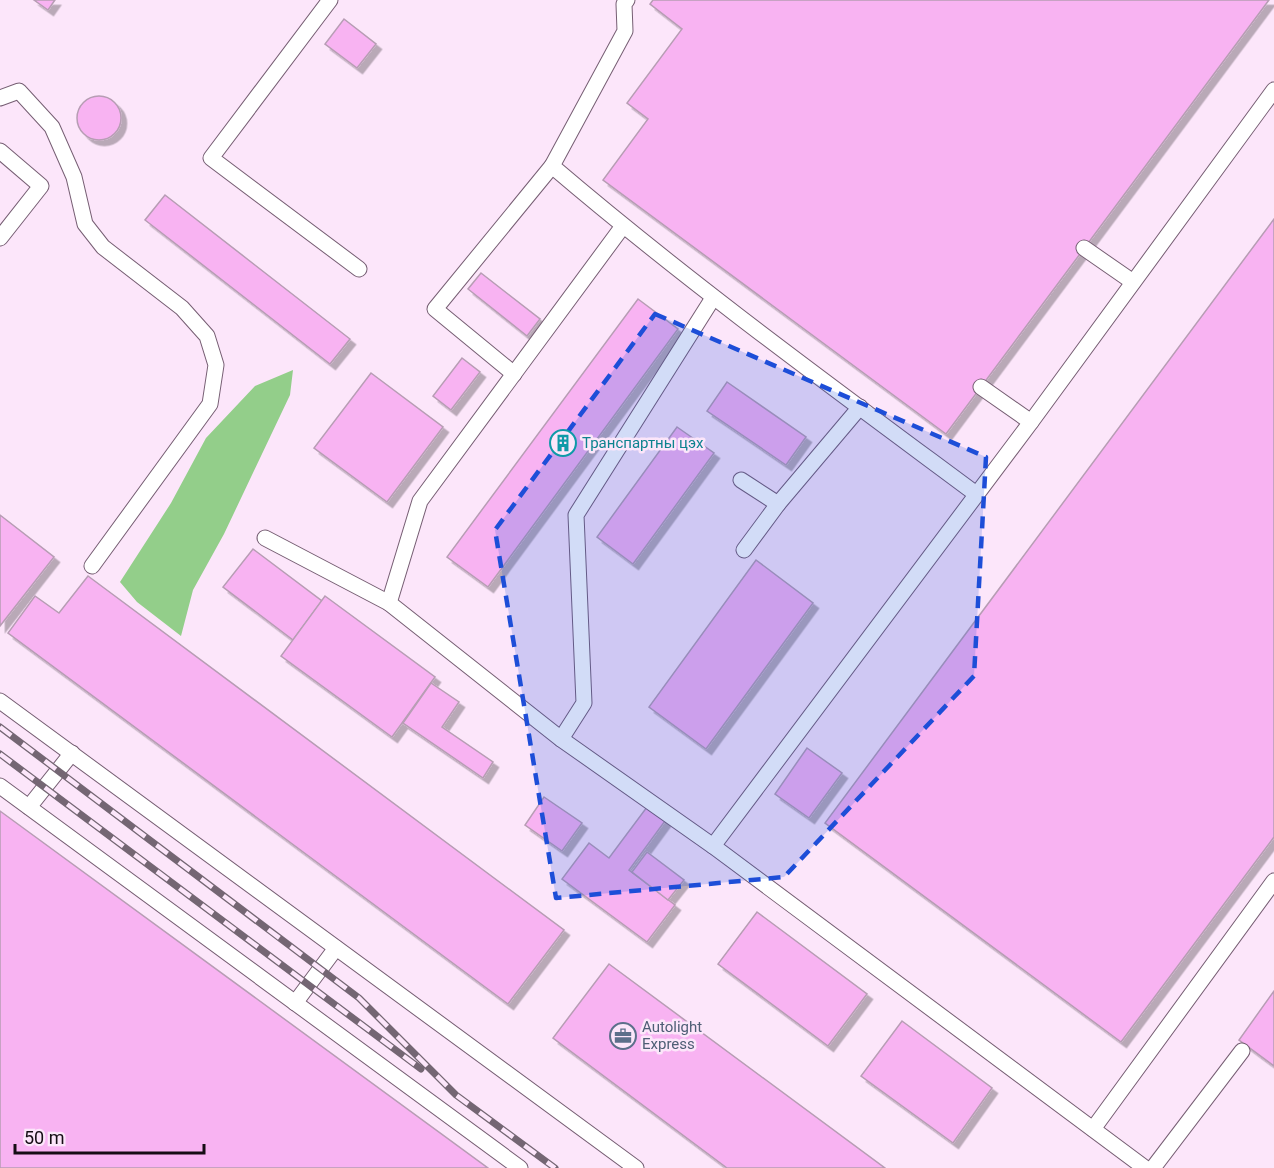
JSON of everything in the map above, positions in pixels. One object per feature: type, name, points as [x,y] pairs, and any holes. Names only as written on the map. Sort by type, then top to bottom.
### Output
[{"type":"lane","points":[[330,0],[212,158],[359,269]]},
{"type":"lane","points":[[513,374],[435,309],[552,166],[625,31],[624,4],[627,0]]},
{"type":"lane","points":[[713,846],[1030,422],[1274,90]]},
{"type":"lane","points":[[0,98],[19,91],[52,127],[74,177],[85,224],[103,247],[182,308],[207,336],[216,365],[210,404],[92,566]]},
{"type":"lane","points":[[0,151],[41,186],[0,238]]},
{"type":"lane","points":[[552,166],[622,226],[713,298],[976,494]]},
{"type":"lane","points":[[389,603],[420,501],[622,226]]},
{"type":"lane","points":[[1084,248],[1133,282]]},
{"type":"lane","points":[[561,739],[584,703],[576,515],[713,298]]},
{"type":"lane","points":[[981,387],[1030,422]]},
{"type":"lane","points":[[744,550],[778,504],[860,407]]},
{"type":"lane","points":[[741,480],[778,504]]},
{"type":"lane","points":[[265,538],[389,603],[561,739],[713,846],[1145,1168]]},
{"type":"lane","points":[[0,701],[636,1168]]},
{"type":"lane","points":[[29,807],[72,753]]},
{"type":"lane","points":[[0,786],[520,1168]]},
{"type":"lane","points":[[1093,1129],[1274,881]]},
{"type":"lane","points":[[295,1003],[336,948]]},
{"type":"lane","points":[[1153,1168],[1242,1051]]},
{"type":"highlighted area","points":[[655,314],[986,457],[974,676],[784,877],[556,898],[495,530]]},
{"type":"green space","points":[[293,370],[290,395],[224,534],[193,590],[181,636],[137,602],[120,582],[171,503],[206,438],[255,386]]},
{"type":"building","points":[[34,0],[55,0],[48,10]]},
{"type":"building","points":[[653,0],[1269,0],[946,434],[603,180],[648,119],[627,103],[682,29],[650,4]]},
{"type":"building","points":[[344,19],[376,44],[357,68],[325,44]]},
{"type":"building","points":[[99,96],[114,103],[121,118],[114,133],[99,140],[84,133],[77,118],[84,103]]},
{"type":"building","points":[[165,195],[350,339],[330,364],[145,220]]},
{"type":"building","points":[[1274,219],[1274,837],[1121,1042],[825,823]]},
{"type":"building","points":[[481,273],[540,319],[527,336],[468,289]]},
{"type":"building","name":"Транспартны цэх","points":[[638,299],[678,329],[488,587],[447,557]]},
{"type":"building","points":[[462,358],[480,372],[451,410],[433,396]]},
{"type":"building","points":[[371,373],[443,427],[387,502],[314,448]]},
{"type":"building","points":[[727,382],[806,437],[786,465],[707,411]]},
{"type":"building","points":[[677,427],[714,453],[633,564],[597,537]]},
{"type":"building","points":[[0,515],[54,557],[0,626]]},
{"type":"building","points":[[253,549],[322,601],[293,640],[223,587]]},
{"type":"building","points":[[756,560],[813,603],[706,749],[649,707]]},
{"type":"building","points":[[88,576],[564,930],[508,1004],[8,633],[35,596],[59,613]]},
{"type":"building","points":[[325,596],[435,677],[392,737],[281,656]]},
{"type":"building","points":[[431,683],[459,702],[442,727],[493,762],[483,778],[403,723]]},
{"type":"building","points":[[807,748],[842,773],[809,818],[775,794]]},
{"type":"building","points":[[544,797],[582,823],[562,851],[525,825]]},
{"type":"building","points":[[647,807],[665,821],[629,870],[675,905],[647,942],[562,879],[589,843],[609,858]]},
{"type":"building","points":[[0,811],[488,1168],[0,1168]]},
{"type":"building","points":[[647,852],[684,880],[668,900],[632,872]]},
{"type":"building","points":[[757,912],[867,994],[828,1046],[718,964]]},
{"type":"building","points":[[609,964],[885,1168],[727,1168],[553,1038]]},
{"type":"building","points":[[1274,991],[1274,1066],[1239,1040]]},
{"type":"building","points":[[902,1021],[992,1088],[953,1143],[861,1076]]},
{"type":"railway","points":[[0,727],[359,998],[456,1095],[555,1168]]},
{"type":"railway","points":[[0,754],[421,1069]]},
{"type":"place","name":"Транспартны цэх","points":[[563,443]]},
{"type":"place","name":"Autolight Express","points":[[623,1036]]}]
